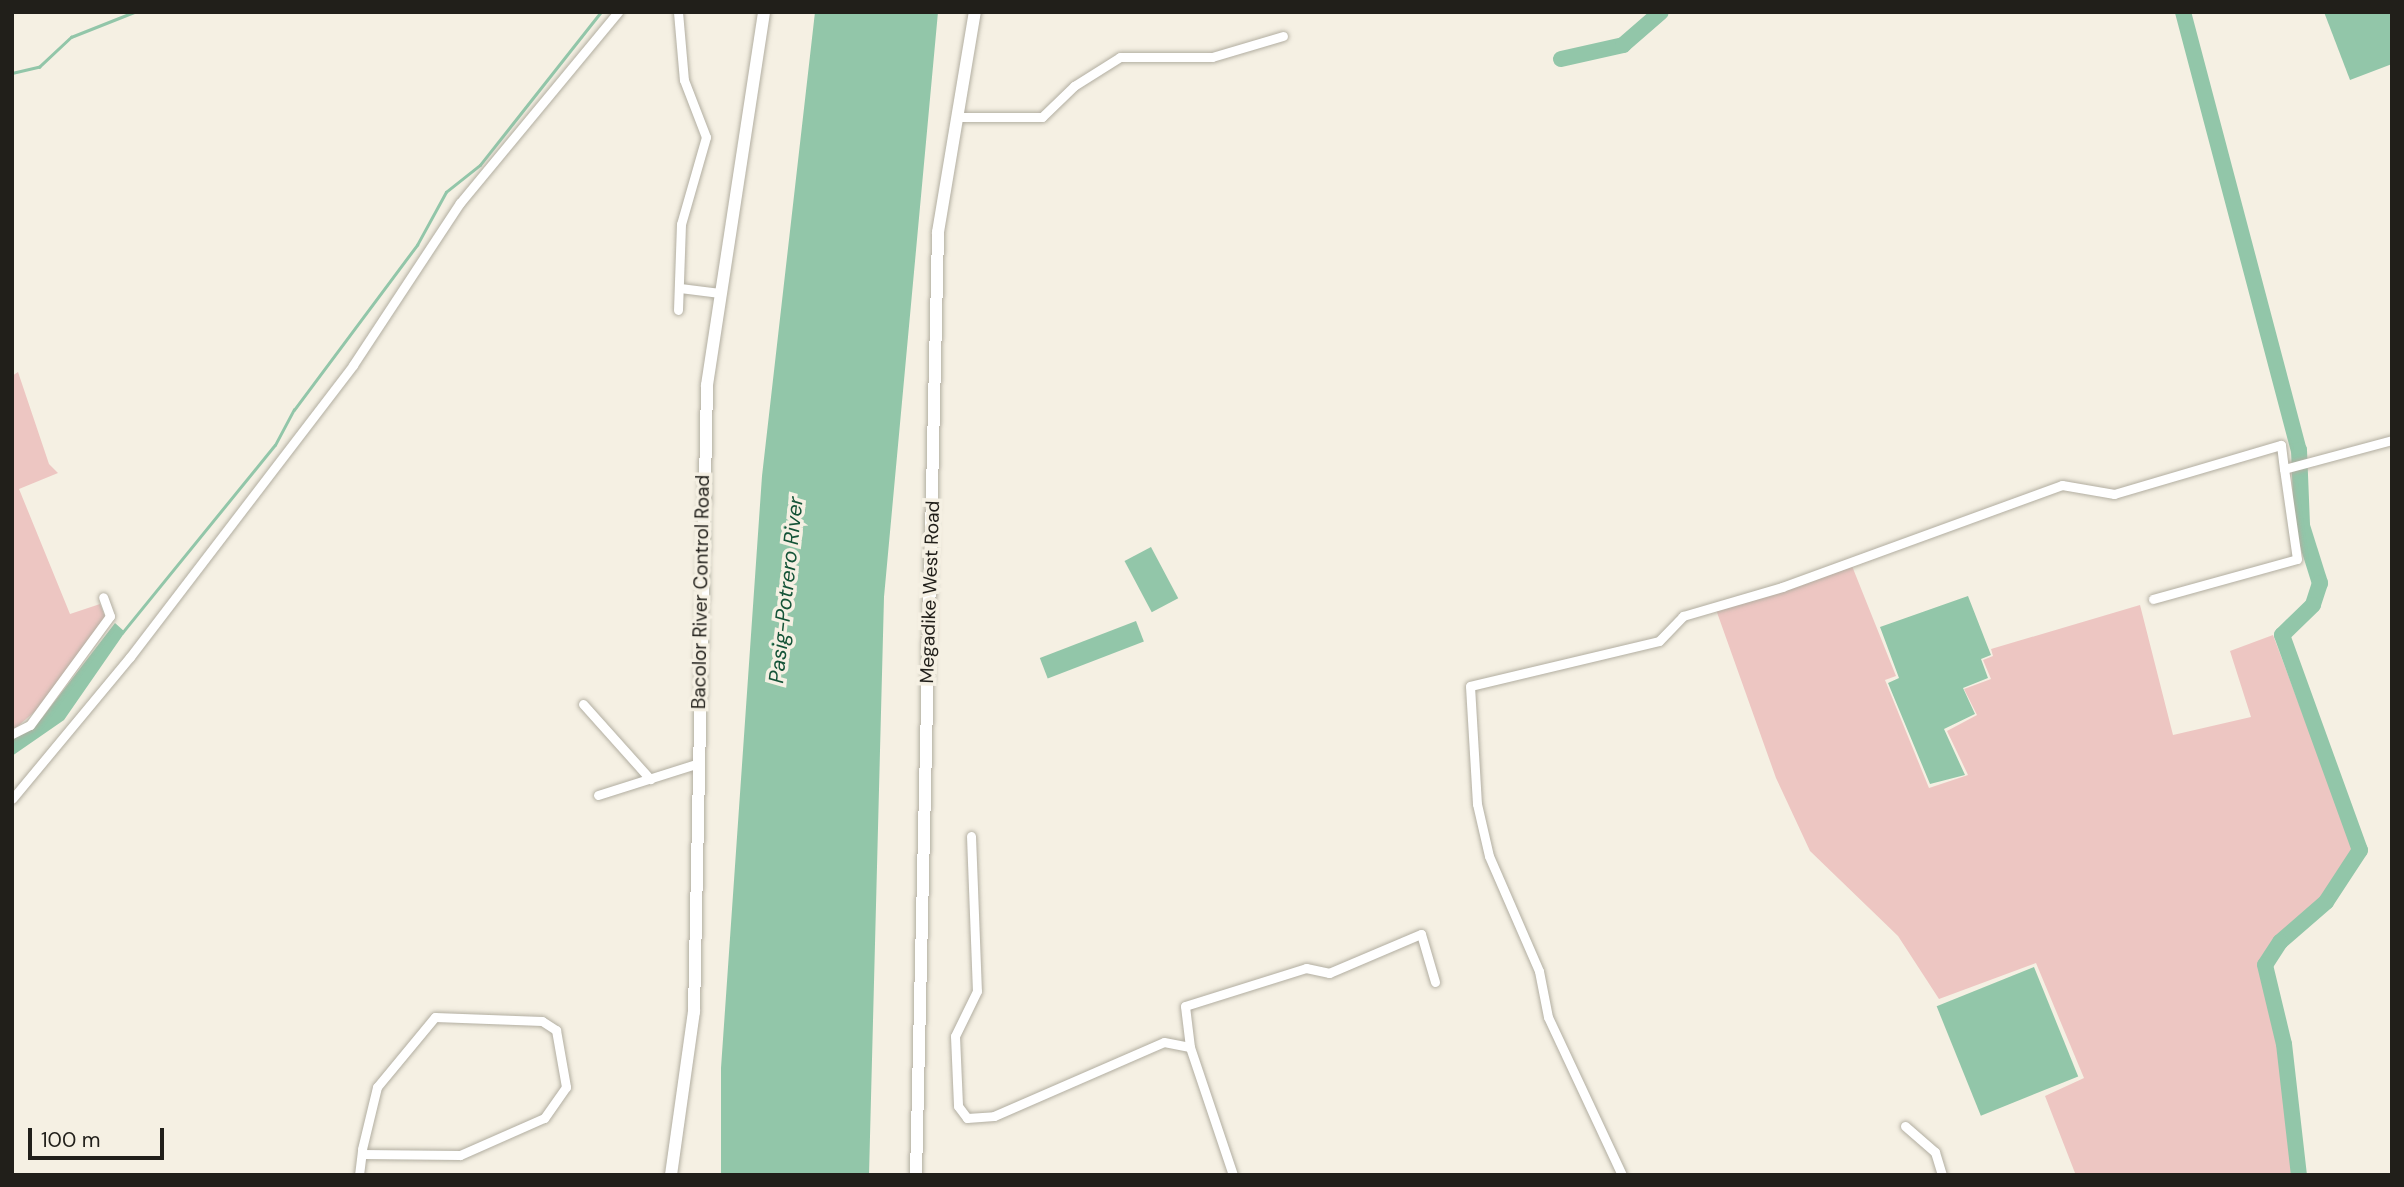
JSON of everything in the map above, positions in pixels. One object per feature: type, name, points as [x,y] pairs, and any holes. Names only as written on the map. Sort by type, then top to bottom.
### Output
[{"type":"street","points":[[12,799],[130,657],[353,365],[460,203],[618,12]]},
{"type":"street","points":[[678,12],[684,80],[706,137],[681,224],[678,310]]},
{"type":"street","name":"Bacolor River Control Road","points":[[671,1175],[694,1012],[704,429],[720,293],[764,12]]},
{"type":"street","name":"Megadike West Road","points":[[916,1175],[938,232],[975,12]]},
{"type":"street","points":[[958,117],[1042,117],[1074,86],[1120,57],[1212,57],[1283,36]]},
{"type":"street","points":[[680,288],[720,293]]},
{"type":"street","points":[[2287,469],[2306,467],[2392,440]]},
{"type":"street","points":[[1622,1175],[1548,1017],[1539,971],[1489,856],[1477,804],[1470,685],[1659,640],[1683,616],[1782,587],[2062,485],[2114,494],[2281,445],[2287,469],[2297,559],[2153,599]]},
{"type":"street","points":[[12,734],[30,725],[110,616],[103,597]]},
{"type":"street","points":[[583,704],[650,779]]},
{"type":"street","points":[[598,795],[699,763]]},
{"type":"street","points":[[971,836],[977,991],[955,1036],[958,1106],[967,1118],[994,1116],[1164,1042],[1190,1047]]},
{"type":"street","points":[[1233,1175],[1190,1047],[1185,1006],[1306,968],[1329,973],[1421,934],[1435,982]]},
{"type":"street","points":[[359,1175],[362,1154],[385,1070],[435,1017],[553,1026],[566,1087],[544,1118],[460,1155],[362,1154]]},
{"type":"street","points":[[1905,1126],[1934,1152],[1942,1175]]},
{"type":"shaded area","points":[[18,372],[49,464],[58,473],[19,489],[70,614],[100,604],[105,617],[45,703],[12,731],[12,376]]},
{"type":"shaded area","points":[[1852,566],[1896,676],[1885,680],[1929,788],[1968,775],[1947,731],[1977,715],[1964,689],[1991,679],[1983,660],[1993,656],[1991,649],[2140,605],[2173,735],[2251,717],[2230,651],[2273,635],[2354,850],[2325,900],[2278,940],[2263,964],[2283,1045],[2296,1175],[2075,1173],[2045,1096],[2084,1078],[2036,963],[1939,999],[1898,936],[1810,851],[1776,778],[1714,604]]},
{"type":"water","name":"Pasig-Potrero River","points":[[815,12],[938,12],[884,597],[869,1175],[721,1175],[721,1068],[762,476]]},
{"type":"water","points":[[2324,12],[2392,12],[2392,64],[2350,80]]},
{"type":"water","points":[[1151,547],[1178,598],[1152,612],[1125,561]]},
{"type":"water","points":[[1968,596],[1991,655],[1981,659],[1988,678],[1963,688],[1975,714],[1944,729],[1965,775],[1930,784],[1888,683],[1899,678],[1880,627]]},
{"type":"water","points":[[1136,621],[1144,642],[1048,678],[1040,658]]},
{"type":"water","points":[[115,623],[125,632],[64,720],[12,756],[12,740],[42,718]]},
{"type":"water","points":[[2034,967],[2078,1076],[1981,1116],[1937,1006]]},
{"type":"waterway","points":[[12,73],[39,67],[71,37],[134,12]]},
{"type":"waterway","points":[[122,633],[275,445],[294,410],[417,245],[446,192],[480,165],[601,12]]},
{"type":"waterway","points":[[1561,59],[1623,45],[1661,12]]},
{"type":"waterway","points":[[2183,12],[2299,450],[2302,526],[2320,583],[2313,605],[2282,635],[2360,850],[2326,902],[2280,942],[2265,965],[2284,1044],[2299,1175]]}]
